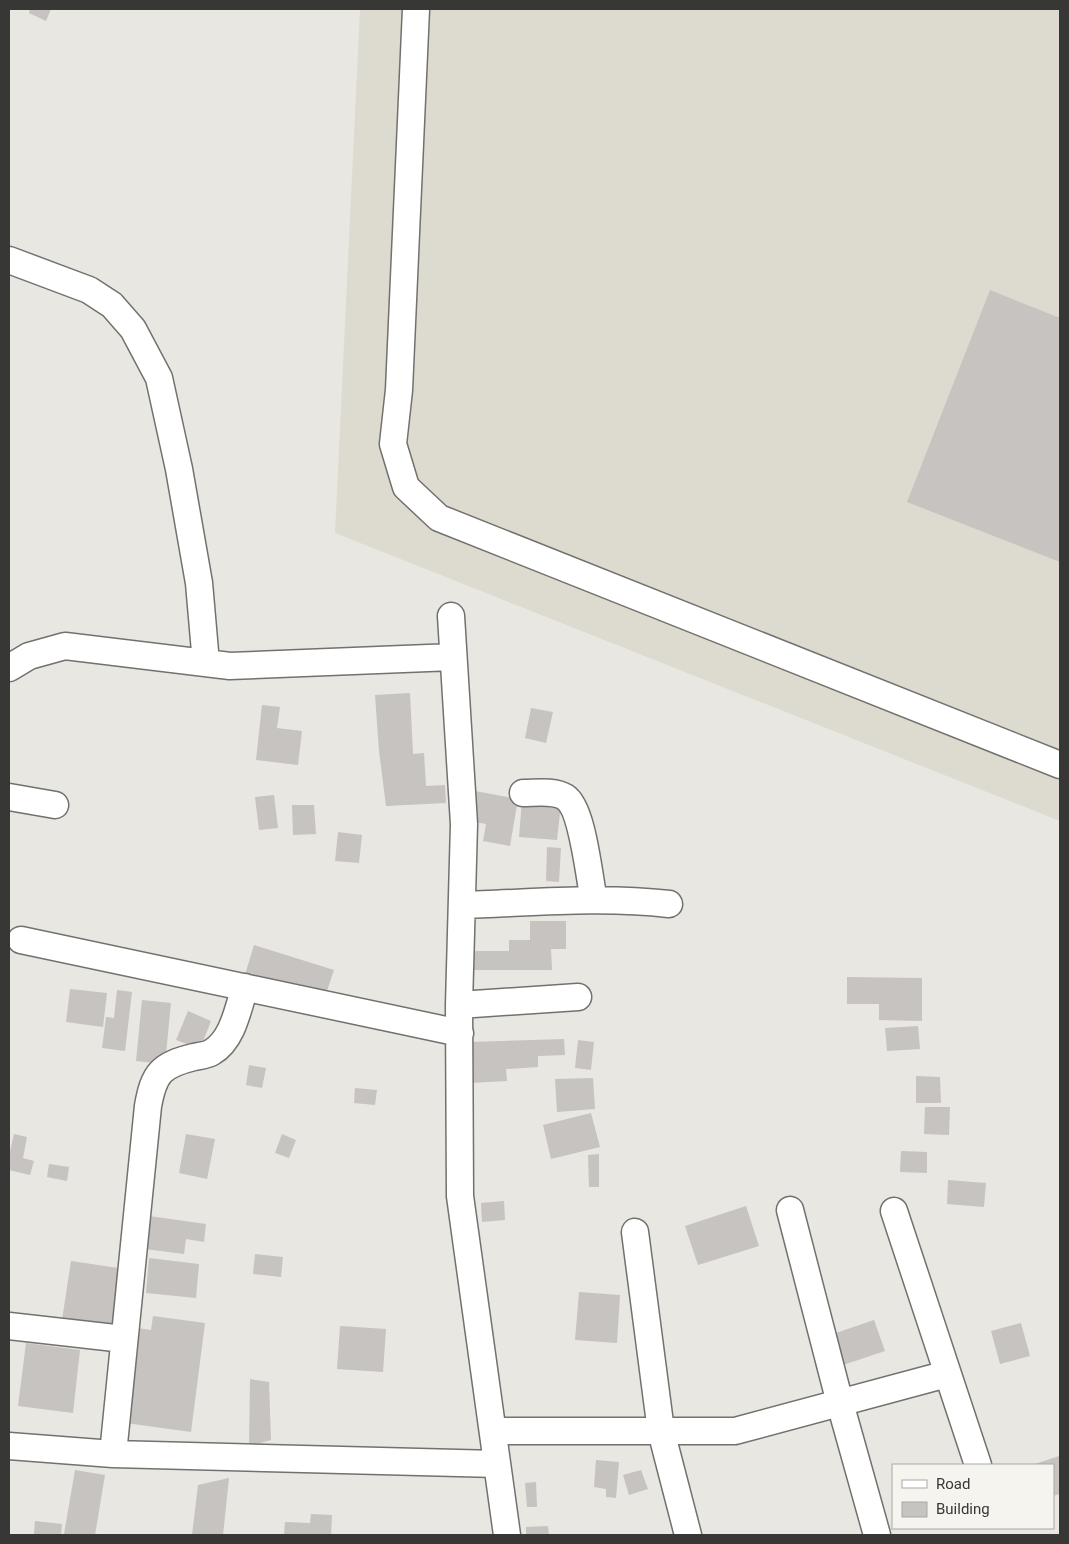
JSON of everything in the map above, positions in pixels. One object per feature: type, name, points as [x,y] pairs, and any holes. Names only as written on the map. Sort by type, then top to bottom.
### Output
[{"type":"street","points":[[416,9],[399,390],[393,444],[406,488],[440,518],[1060,765]]},
{"type":"street","points":[[9,260],[89,290],[112,305],[133,329],[159,378],[179,469],[199,583],[206,663]]},
{"type":"street","points":[[451,616],[464,824],[459,1005],[460,1196],[507,1535]]},
{"type":"street","points":[[9,668],[29,656],[65,646],[230,666],[453,657]]},
{"type":"street","points":[[523,793],[556,793],[564,796],[572,804],[578,818],[594,900]]},
{"type":"street","points":[[9,797],[55,805]]},
{"type":"street","points":[[462,905],[594,900],[630,900],[669,904]]},
{"type":"street","points":[[21,940],[460,1033]]},
{"type":"street","points":[[114,1454],[124,1339],[148,1106],[152,1084],[162,1069],[178,1061],[212,1053],[224,1041],[233,1025],[245,987]]},
{"type":"street","points":[[459,1005],[578,997]]},
{"type":"street","points":[[790,1210],[840,1403],[877,1535]]},
{"type":"street","points":[[894,1211],[978,1464]]},
{"type":"street","points":[[635,1232],[661,1431],[688,1535]]},
{"type":"street","points":[[9,1326],[124,1339]]},
{"type":"street","points":[[493,1431],[735,1431],[947,1374]]},
{"type":"street","points":[[9,1446],[114,1454],[497,1464]]},
{"type":"shaded area","points":[[360,9],[1060,9],[1060,821],[335,533]]},
{"type":"building","points":[[30,9],[51,9],[46,21],[29,13]]},
{"type":"building","points":[[990,290],[1060,318],[1060,562],[907,502]]},
{"type":"building","points":[[410,693],[413,754],[424,753],[426,786],[445,785],[446,803],[386,806],[379,751],[375,695]]},
{"type":"building","points":[[262,705],[280,707],[277,728],[302,731],[298,765],[256,760]]},
{"type":"building","points":[[531,708],[553,712],[546,743],[525,738]]},
{"type":"building","points":[[475,791],[518,799],[510,846],[483,841],[486,824],[469,821]]},
{"type":"building","points":[[274,795],[278,828],[259,830],[255,797]]},
{"type":"building","points":[[522,800],[561,804],[557,840],[519,837]]},
{"type":"building","points":[[292,805],[314,805],[316,834],[293,835]]},
{"type":"building","points":[[338,832],[362,835],[359,863],[335,861]]},
{"type":"building","points":[[547,847],[561,848],[559,882],[546,881]]},
{"type":"building","points":[[530,921],[566,921],[566,949],[551,949],[552,970],[473,970],[473,951],[509,951],[509,940],[530,940]]},
{"type":"building","points":[[254,945],[334,970],[323,1003],[244,978]]},
{"type":"building","points":[[847,977],[922,978],[922,1021],[879,1020],[879,1004],[847,1004]]},
{"type":"building","points":[[70,989],[107,993],[103,1027],[66,1022]]},
{"type":"building","points":[[117,990],[132,992],[125,1051],[102,1048],[106,1017],[114,1018]]},
{"type":"building","points":[[142,1000],[171,1003],[165,1064],[136,1061]]},
{"type":"building","points":[[188,1011],[211,1021],[200,1049],[176,1040]]},
{"type":"building","points":[[918,1026],[920,1049],[887,1051],[885,1028]]},
{"type":"building","points":[[564,1039],[565,1055],[538,1056],[538,1067],[506,1069],[507,1081],[470,1083],[469,1042]]},
{"type":"building","points":[[578,1040],[594,1042],[591,1070],[575,1068]]},
{"type":"building","points":[[249,1065],[266,1068],[262,1088],[246,1085]]},
{"type":"building","points":[[916,1076],[940,1077],[941,1103],[916,1103]]},
{"type":"building","points":[[593,1078],[595,1109],[557,1112],[555,1079]]},
{"type":"building","points":[[355,1088],[377,1090],[375,1105],[354,1103]]},
{"type":"building","points":[[925,1107],[950,1107],[949,1135],[924,1134]]},
{"type":"building","points":[[591,1113],[600,1147],[551,1159],[543,1125]]},
{"type":"building","points":[[14,1134],[27,1137],[23,1158],[34,1161],[30,1175],[9,1170],[9,1156]]},
{"type":"building","points":[[186,1134],[215,1139],[207,1179],[179,1173]]},
{"type":"building","points":[[282,1134],[296,1140],[289,1158],[275,1153]]},
{"type":"building","points":[[901,1151],[927,1152],[927,1173],[900,1172]]},
{"type":"building","points":[[599,1154],[599,1187],[589,1187],[588,1155]]},
{"type":"building","points":[[49,1164],[69,1167],[67,1181],[47,1177]]},
{"type":"building","points":[[948,1180],[986,1183],[984,1207],[947,1204]]},
{"type":"building","points":[[504,1201],[505,1220],[482,1222],[481,1203]]},
{"type":"building","points":[[746,1206],[759,1246],[698,1265],[685,1226]]},
{"type":"building","points":[[149,1216],[206,1224],[204,1242],[186,1239],[184,1254],[145,1249]]},
{"type":"building","points":[[255,1254],[283,1257],[281,1277],[253,1274]]},
{"type":"building","points":[[149,1258],[199,1264],[196,1298],[146,1293]]},
{"type":"building","points":[[71,1261],[125,1269],[116,1328],[62,1320]]},
{"type":"building","points":[[579,1292],[620,1295],[617,1343],[575,1340]]},
{"type":"building","points":[[153,1316],[205,1323],[191,1432],[126,1423],[138,1328],[151,1330]]},
{"type":"building","points":[[874,1320],[885,1351],[840,1366],[830,1335]]},
{"type":"building","points":[[1021,1323],[1030,1356],[1000,1364],[991,1331]]},
{"type":"building","points":[[340,1326],[386,1329],[383,1372],[337,1369]]},
{"type":"building","points":[[26,1343],[80,1350],[73,1413],[18,1406]]},
{"type":"building","points":[[250,1379],[269,1382],[271,1440],[249,1446]]},
{"type":"building","points":[[1059,1456],[1060,1494],[1054,1496],[1054,1464],[1035,1464]]},
{"type":"building","points":[[596,1460],[619,1462],[616,1498],[606,1497],[606,1489],[594,1487]]},
{"type":"building","points":[[75,1470],[105,1475],[95,1535],[64,1534]]},
{"type":"building","points":[[641,1470],[648,1489],[629,1495],[623,1475]]},
{"type":"building","points":[[229,1478],[223,1535],[192,1535],[198,1485]]},
{"type":"building","points":[[536,1482],[537,1507],[527,1507],[525,1483]]},
{"type":"building","points":[[311,1514],[332,1515],[331,1535],[284,1535],[285,1522],[310,1523]]},
{"type":"building","points":[[35,1521],[62,1524],[61,1535],[34,1534]]},
{"type":"building","points":[[548,1526],[549,1535],[526,1535],[526,1527]]}]
